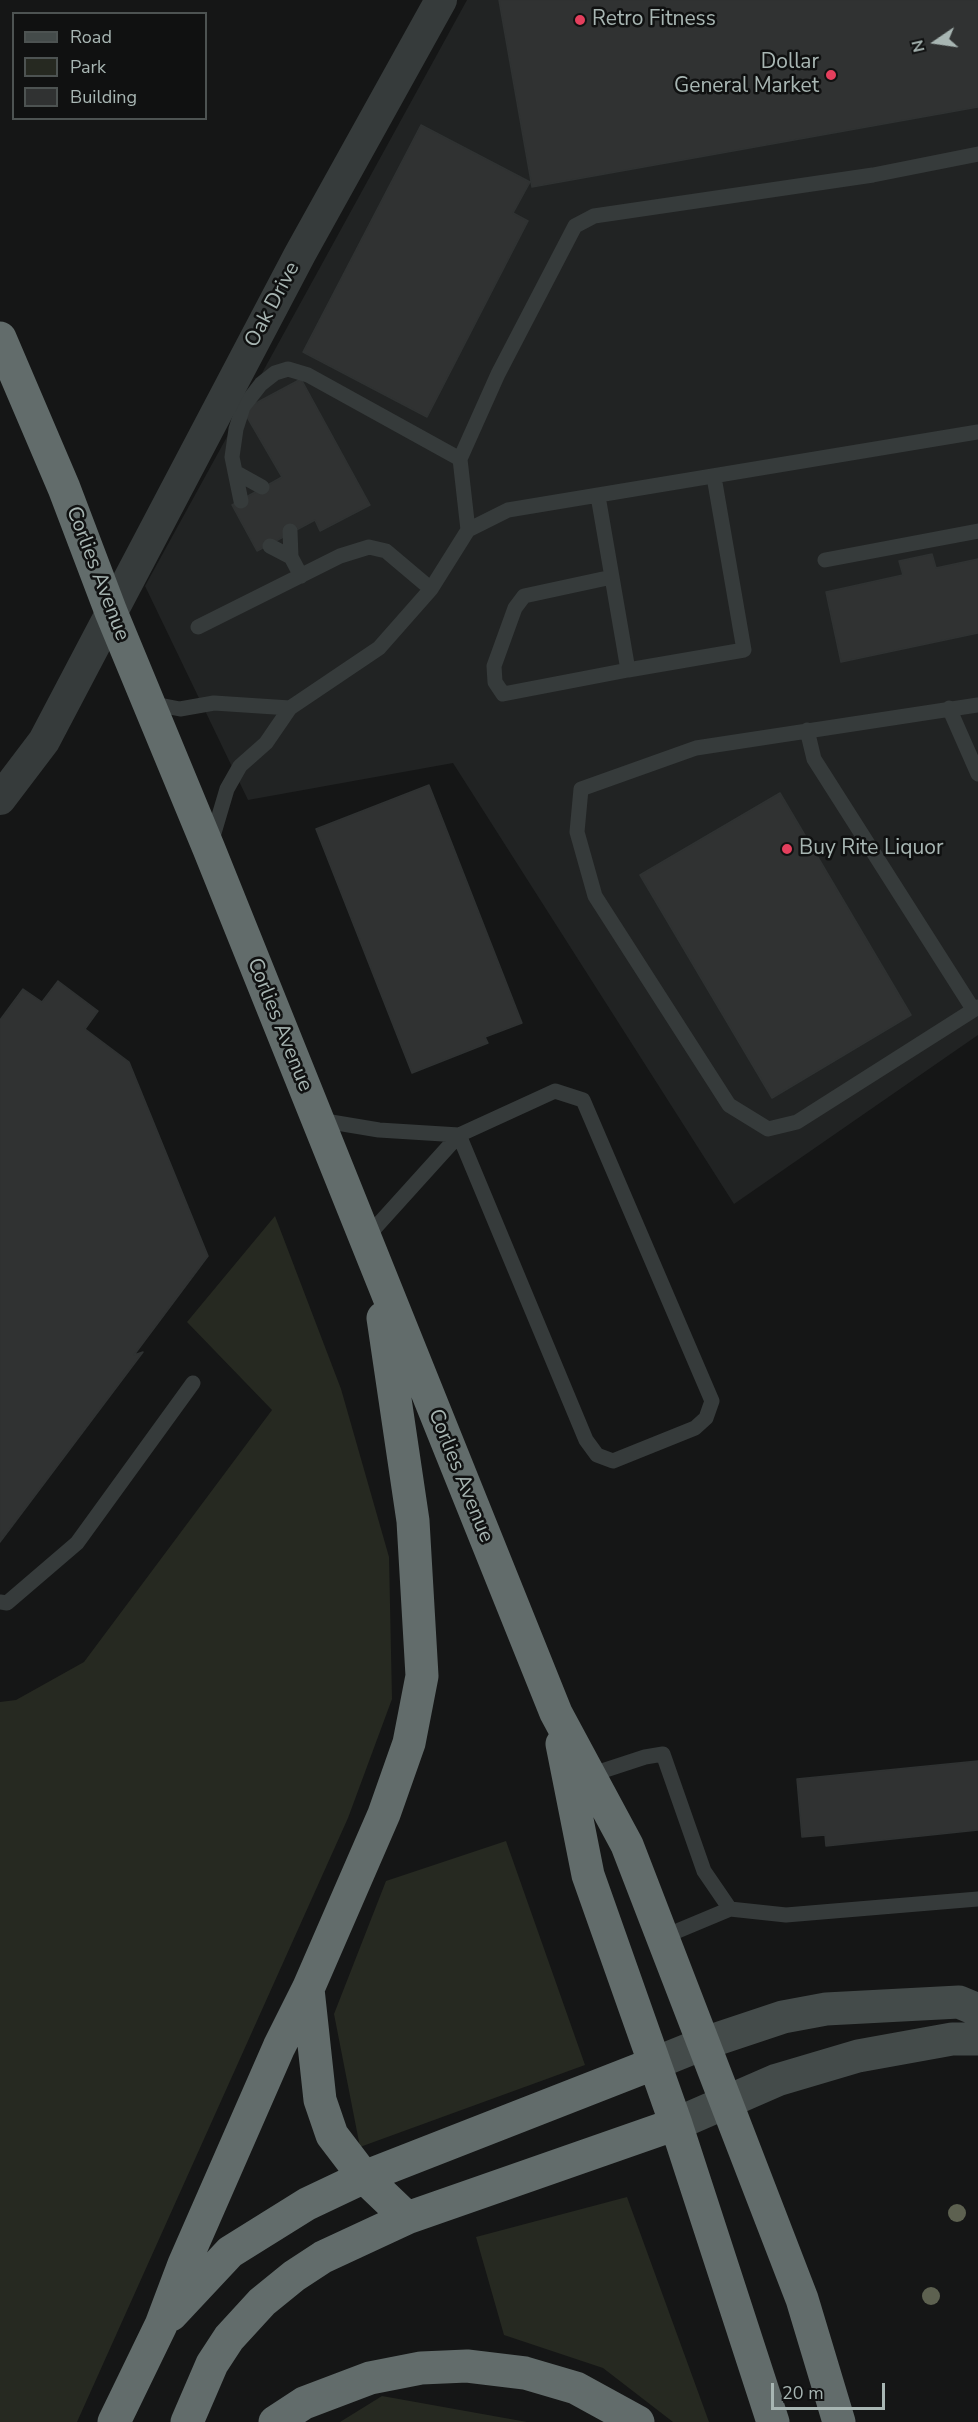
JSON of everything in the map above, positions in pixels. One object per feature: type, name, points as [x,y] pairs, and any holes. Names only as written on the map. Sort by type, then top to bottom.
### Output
[{"type":"highway","name":"Corlies Avenue","points":[[0,338],[64,488],[111,612],[209,849],[556,1713]]},
{"type":"highway","points":[[114,2422],[161,2325],[184,2264],[279,2047],[309,1989],[384,1814],[409,1743],[422,1676],[413,1521],[370,1252]]},
{"type":"highway","points":[[556,1713],[627,1845],[802,2299],[839,2422]]},
{"type":"highway","points":[[556,1713],[588,1875],[676,2124],[773,2422]]},
{"type":"highway","points":[[309,1989],[320,2100],[338,2146],[364,2177],[407,2218]]},
{"type":"highway","points":[[161,2325],[230,2252],[307,2204],[364,2177],[653,2064]]},
{"type":"highway","points":[[187,2422],[212,2364],[229,2338],[262,2302],[294,2276],[323,2257],[407,2218],[676,2124]]},
{"type":"highway","points":[[275,2422],[304,2403],[369,2378],[421,2368],[467,2366],[525,2373],[576,2388],[638,2422]]},
{"type":"street","name":"Oak Drive","points":[[0,799],[44,741],[300,254],[441,0]]},
{"type":"street","points":[[653,2064],[705,2043],[783,2017],[826,2009],[959,2002],[978,2010]]},
{"type":"street","points":[[676,2124],[777,2080],[858,2056],[952,2039],[978,2039]]},
{"type":"lane","points":[[468,530],[460,459],[498,374],[574,226],[594,216],[873,175],[978,154]]},
{"type":"lane","points":[[241,501],[235,472],[233,445],[243,407],[261,384],[275,373],[288,369],[308,375],[460,459]]},
{"type":"lane","points":[[209,849],[227,789],[240,766],[266,743],[290,708],[379,648],[431,589],[468,530],[508,510],[978,432]]},
{"type":"lane","points":[[235,472],[262,487]]},
{"type":"lane","points":[[612,578],[524,596],[515,608],[494,666],[495,682],[503,694],[744,650],[714,477]]},
{"type":"lane","points":[[598,496],[628,670]]},
{"type":"lane","points":[[290,531],[291,557],[301,576]]},
{"type":"lane","points":[[825,560],[978,531]]},
{"type":"lane","points":[[270,546],[291,557]]},
{"type":"lane","points":[[198,627],[340,556],[369,547],[386,551],[431,589]]},
{"type":"lane","points":[[149,703],[180,709],[232,703],[290,708]]},
{"type":"lane","points":[[807,730],[814,759],[976,1008],[797,1122],[768,1130],[729,1104],[595,896],[577,832],[581,789],[696,748],[807,730],[949,708],[978,705]]},
{"type":"lane","points":[[949,708],[978,774]]},
{"type":"lane","points":[[370,1252],[459,1135],[555,1091],[583,1100],[712,1401],[706,1418],[695,1428],[613,1461],[597,1455],[586,1440],[459,1135]]},
{"type":"lane","points":[[316,1120],[378,1130],[459,1135]]},
{"type":"lane","points":[[0,1602],[7,1604],[77,1543],[193,1383]]},
{"type":"lane","points":[[590,1775],[645,1757],[663,1754],[704,1871],[730,1909]]},
{"type":"lane","points":[[663,1937],[730,1909],[786,1915],[978,1899]]},
{"type":"shaded area","points":[[467,0],[978,0],[978,1035],[734,1204],[453,763],[248,800],[145,586]]},
{"type":"green space","points":[[275,1216],[341,1389],[389,1557],[392,1699],[348,1818],[77,2422],[0,2422],[0,1702],[16,1700],[84,1662],[272,1410],[187,1322]]},
{"type":"green space","points":[[506,1841],[585,2065],[360,2147],[334,2014],[386,1881]]},
{"type":"green space","points":[[627,2197],[709,2422],[673,2422],[603,2368],[504,2335],[476,2237]]},
{"type":"green space","points":[[382,2396],[527,2422],[340,2422]]},
{"type":"building","points":[[499,0],[978,0],[978,107],[532,187]]},
{"type":"building","points":[[421,125],[530,182],[513,213],[528,221],[427,417],[303,352]]},
{"type":"building","points":[[301,379],[370,505],[320,531],[315,520],[257,551],[232,505],[282,477],[243,410]]},
{"type":"building","points":[[932,554],[936,568],[978,559],[978,633],[841,662],[826,592],[903,575],[899,561]]},
{"type":"building","points":[[429,785],[522,1023],[485,1037],[488,1043],[412,1073],[316,829]]},
{"type":"building","points":[[780,793],[911,1015],[772,1098],[640,875]]},
{"type":"building","points":[[58,981],[98,1011],[85,1029],[129,1062],[208,1256],[134,1355],[143,1352],[0,1542],[0,1020],[23,989],[42,1002]]},
{"type":"building","points":[[978,1761],[978,1830],[826,1846],[825,1835],[802,1837],[797,1779]]},
{"type":"place","name":"Retro Fitness","points":[[580,20]]},
{"type":"place","name":"Dollar General Market","points":[[831,75]]},
{"type":"place","name":"Buy Rite Liquor","points":[[787,849]]}]
